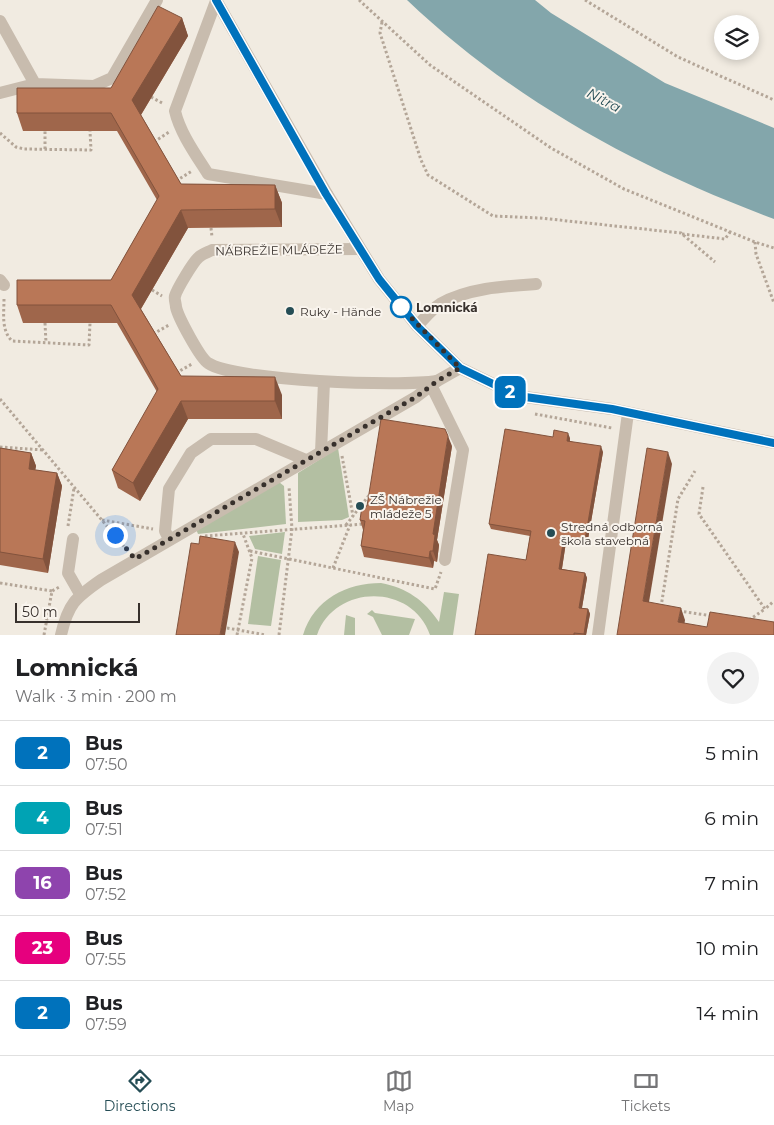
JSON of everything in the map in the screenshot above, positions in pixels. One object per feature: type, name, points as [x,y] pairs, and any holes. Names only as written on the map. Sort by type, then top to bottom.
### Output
[{"type":"street","points":[[0,93],[35,84],[94,86],[112,78],[157,0]]},
{"type":"street","name":"NÁBREŽIE MLÁDEŽE","points":[[216,0],[175,111],[177,120],[197,157],[208,174],[326,194]]},
{"type":"street","name":"NÁBREŽIE MLÁDEŽE","points":[[216,0],[326,194],[379,279],[417,326],[460,368],[518,396],[628,413],[774,443]]},
{"type":"street","points":[[0,21],[35,84]]},
{"type":"street","name":"NÁBREŽIE MLÁDEŽE","points":[[360,249],[212,250],[198,258],[175,297],[177,310],[206,362],[215,367],[260,375],[324,382],[434,384]]},
{"type":"street","points":[[417,326],[440,304],[462,296],[490,288],[536,284]]},
{"type":"street","points":[[61,635],[66,613],[80,594],[135,559],[167,535],[321,452],[460,368]]},
{"type":"street","points":[[321,452],[324,382]]},
{"type":"street","points":[[434,384],[463,450],[445,560]]},
{"type":"street","points":[[598,635],[628,413]]},
{"type":"street","points":[[167,535],[169,489],[191,452],[212,439],[256,439],[306,460]]},
{"type":"street","points":[[73,539],[68,573],[80,594]]},
{"type":"path","points":[[359,0],[430,65],[551,148],[624,189],[774,248]]},
{"type":"path","points":[[585,0],[678,57],[774,100]]},
{"type":"path","points":[[382,21],[380,33],[421,160],[428,175],[493,216],[540,218],[725,240],[730,232]]},
{"type":"path","points":[[45,131],[45,149]]},
{"type":"path","points":[[0,133],[16,147],[91,150],[90,132]]},
{"type":"path","points":[[681,234],[715,262]]},
{"type":"path","points":[[755,242],[756,254],[774,303]]},
{"type":"path","points":[[2,283],[4,327],[6,336],[12,341],[89,345],[90,323]]},
{"type":"path","points":[[45,323],[46,343]]},
{"type":"path","points":[[0,399],[135,559]]},
{"type":"path","points":[[339,441],[353,516]]},
{"type":"path","points":[[0,447],[43,450]]},
{"type":"path","points":[[279,635],[292,530],[288,470]]},
{"type":"path","points":[[695,471],[678,499],[661,609],[719,616]]},
{"type":"path","points":[[703,487],[699,514],[765,609]]},
{"type":"path","points":[[73,539],[66,536],[74,488]]},
{"type":"path","points":[[346,525],[372,492]]},
{"type":"path","points":[[102,520],[167,535]]},
{"type":"path","points":[[199,537],[364,524]]},
{"type":"path","points":[[333,568],[350,525]]},
{"type":"path","points":[[237,635],[252,558],[243,534]]},
{"type":"path","points":[[222,535],[223,543]]},
{"type":"path","points":[[208,542],[209,536]]},
{"type":"path","points":[[250,551],[435,589],[445,560]]},
{"type":"path","points":[[0,583],[52,591],[73,581]]},
{"type":"path","points":[[44,635],[52,591]]},
{"type":"path","points":[[739,619],[749,620],[774,601]]},
{"type":"path","points":[[227,628],[266,635]]},
{"type":"green space","points":[[338,448],[349,517],[342,520],[298,522],[298,473]]},
{"type":"green space","points":[[279,482],[284,486],[286,524],[198,534],[196,529]]},
{"type":"green space","points":[[285,532],[282,554],[255,549],[249,536]]},
{"type":"green space","points":[[258,556],[281,560],[271,626],[248,624]]},
{"type":"green space","points":[[381,583],[399,588],[414,596],[427,607],[439,622],[444,592],[459,594],[453,635],[430,635],[421,618],[407,606],[391,599],[374,596],[356,599],[340,606],[326,618],[317,635],[303,635],[308,622],[315,612],[333,596],[356,586]]},
{"type":"green space","points":[[372,610],[375,613],[415,619],[409,635],[382,635],[373,617],[367,614]]},
{"type":"green space","points":[[346,615],[355,618],[355,635],[344,635]]},
{"type":"water","name":"Nitra","points":[[407,0],[535,0],[551,13],[665,83],[774,128],[774,219],[674,178],[579,128],[534,100],[490,69],[447,36]]},
{"type":"building","points":[[158,6],[182,18],[132,100],[181,184],[275,185],[275,209],[181,210],[132,295],[181,376],[275,377],[275,401],[181,401],[133,483],[112,470],[158,389],[111,305],[17,305],[17,280],[111,280],[159,196],[111,113],[17,113],[17,88],[111,88]]},
{"type":"building","points":[[381,419],[445,429],[448,436],[433,534],[435,535],[433,551],[430,551],[429,558],[361,546],[365,521],[360,520],[362,506],[367,506]]},
{"type":"building","name":"Stredná odborná škola stavebná","points":[[505,429],[553,437],[554,430],[568,433],[567,441],[601,446],[585,540],[564,537],[559,569],[585,573],[579,608],[588,609],[584,634],[475,635],[488,554],[526,560],[531,531],[489,524]]},
{"type":"building","points":[[0,448],[31,453],[29,469],[57,473],[43,559],[0,552]]},
{"type":"building","points":[[647,448],[668,452],[643,601],[681,608],[678,622],[707,627],[710,612],[774,622],[774,635],[617,635]]},
{"type":"building","points":[[200,536],[235,542],[220,635],[176,635],[191,543],[199,544]]},
{"type":"bus line","name":"2","points":[[216,0],[326,194],[379,279],[417,326],[460,368],[518,396],[612,409],[774,443]]},
{"type":"place","name":"Lomnická","points":[[401,307]]},
{"type":"place","name":"Ruky - Hände","points":[[290,311]]},
{"type":"place","name":"ZŠ Nábrežie mládeže 5","points":[[360,506]]},
{"type":"place","name":"Stredná odborná škola stavebná","points":[[551,533]]},
{"type":"route","points":[[115,535],[135,559],[416,397],[437,381],[460,368],[417,326],[401,307]]}]
